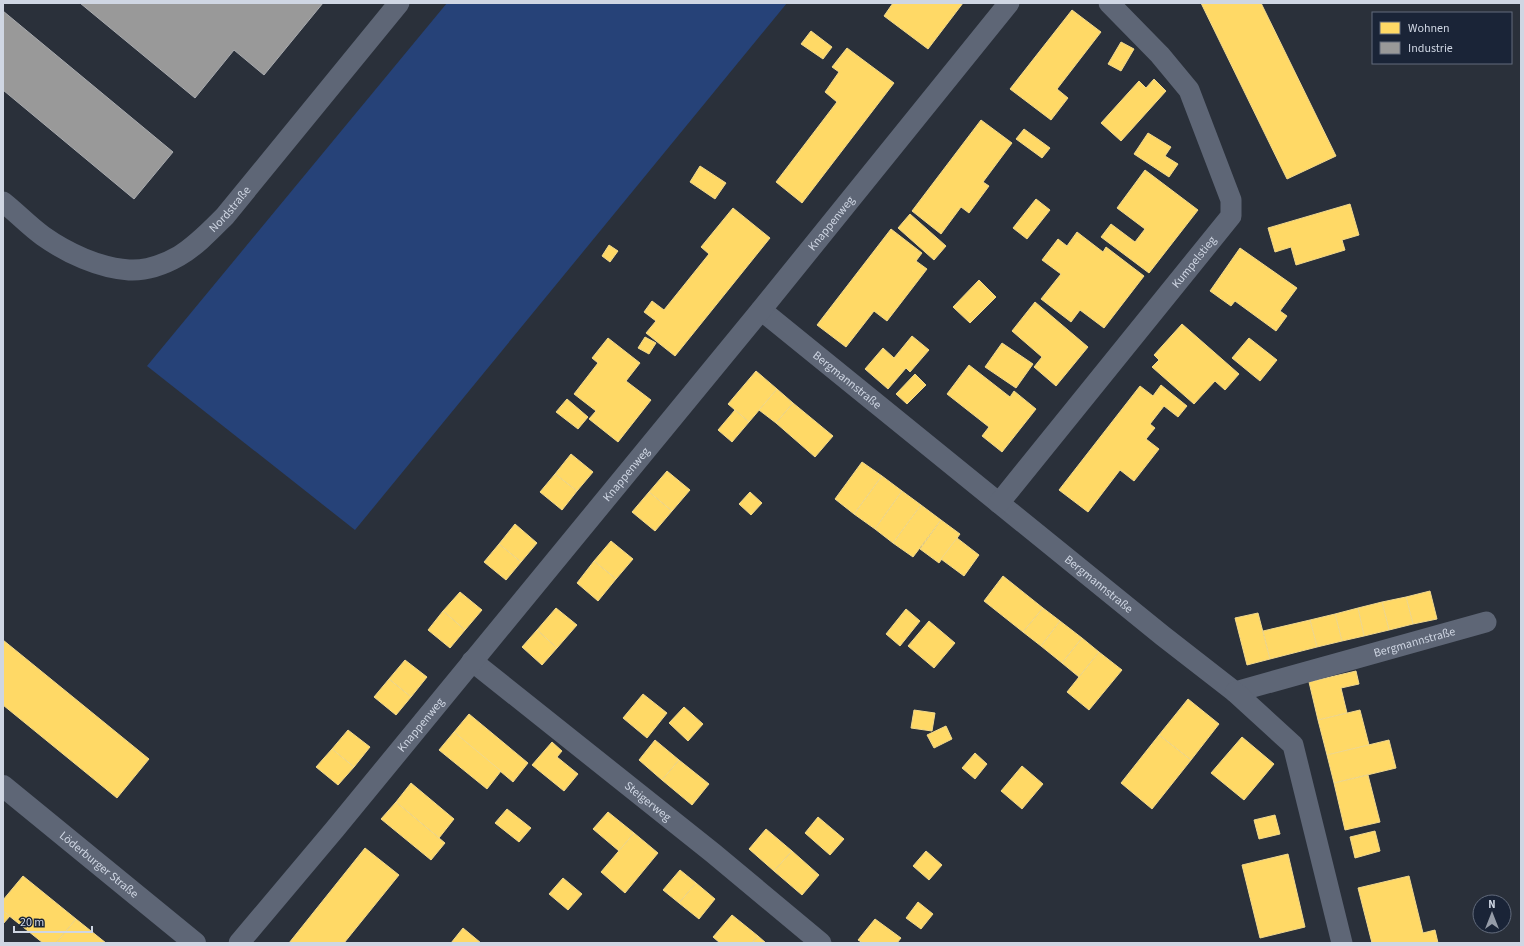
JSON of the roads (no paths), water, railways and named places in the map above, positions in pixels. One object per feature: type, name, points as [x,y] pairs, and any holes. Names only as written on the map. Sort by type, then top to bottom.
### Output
[{"type":"street","name":"Nordstraße","points":[[3,202],[42,235],[68,252],[98,264],[130,270],[155,266],[179,256],[200,241],[225,216],[399,3]]},
{"type":"street","name":"Knappenweg","points":[[239,943],[335,829],[761,310],[1009,3]]},
{"type":"street","name":"Kumpelstieg","points":[[999,503],[1230,216],[1231,200],[1189,90],[1160,55],[1110,3]]},
{"type":"street","name":"Bergmannstraße","points":[[761,310],[1163,636],[1235,692],[1486,622]]},
{"type":"street","name":"Steigerweg","points":[[472,661],[713,853],[821,943]]},
{"type":"street","points":[[1235,692],[1293,745],[1342,943]]},
{"type":"street","name":"Löderburger Straße","points":[[3,786],[195,943]]}]
